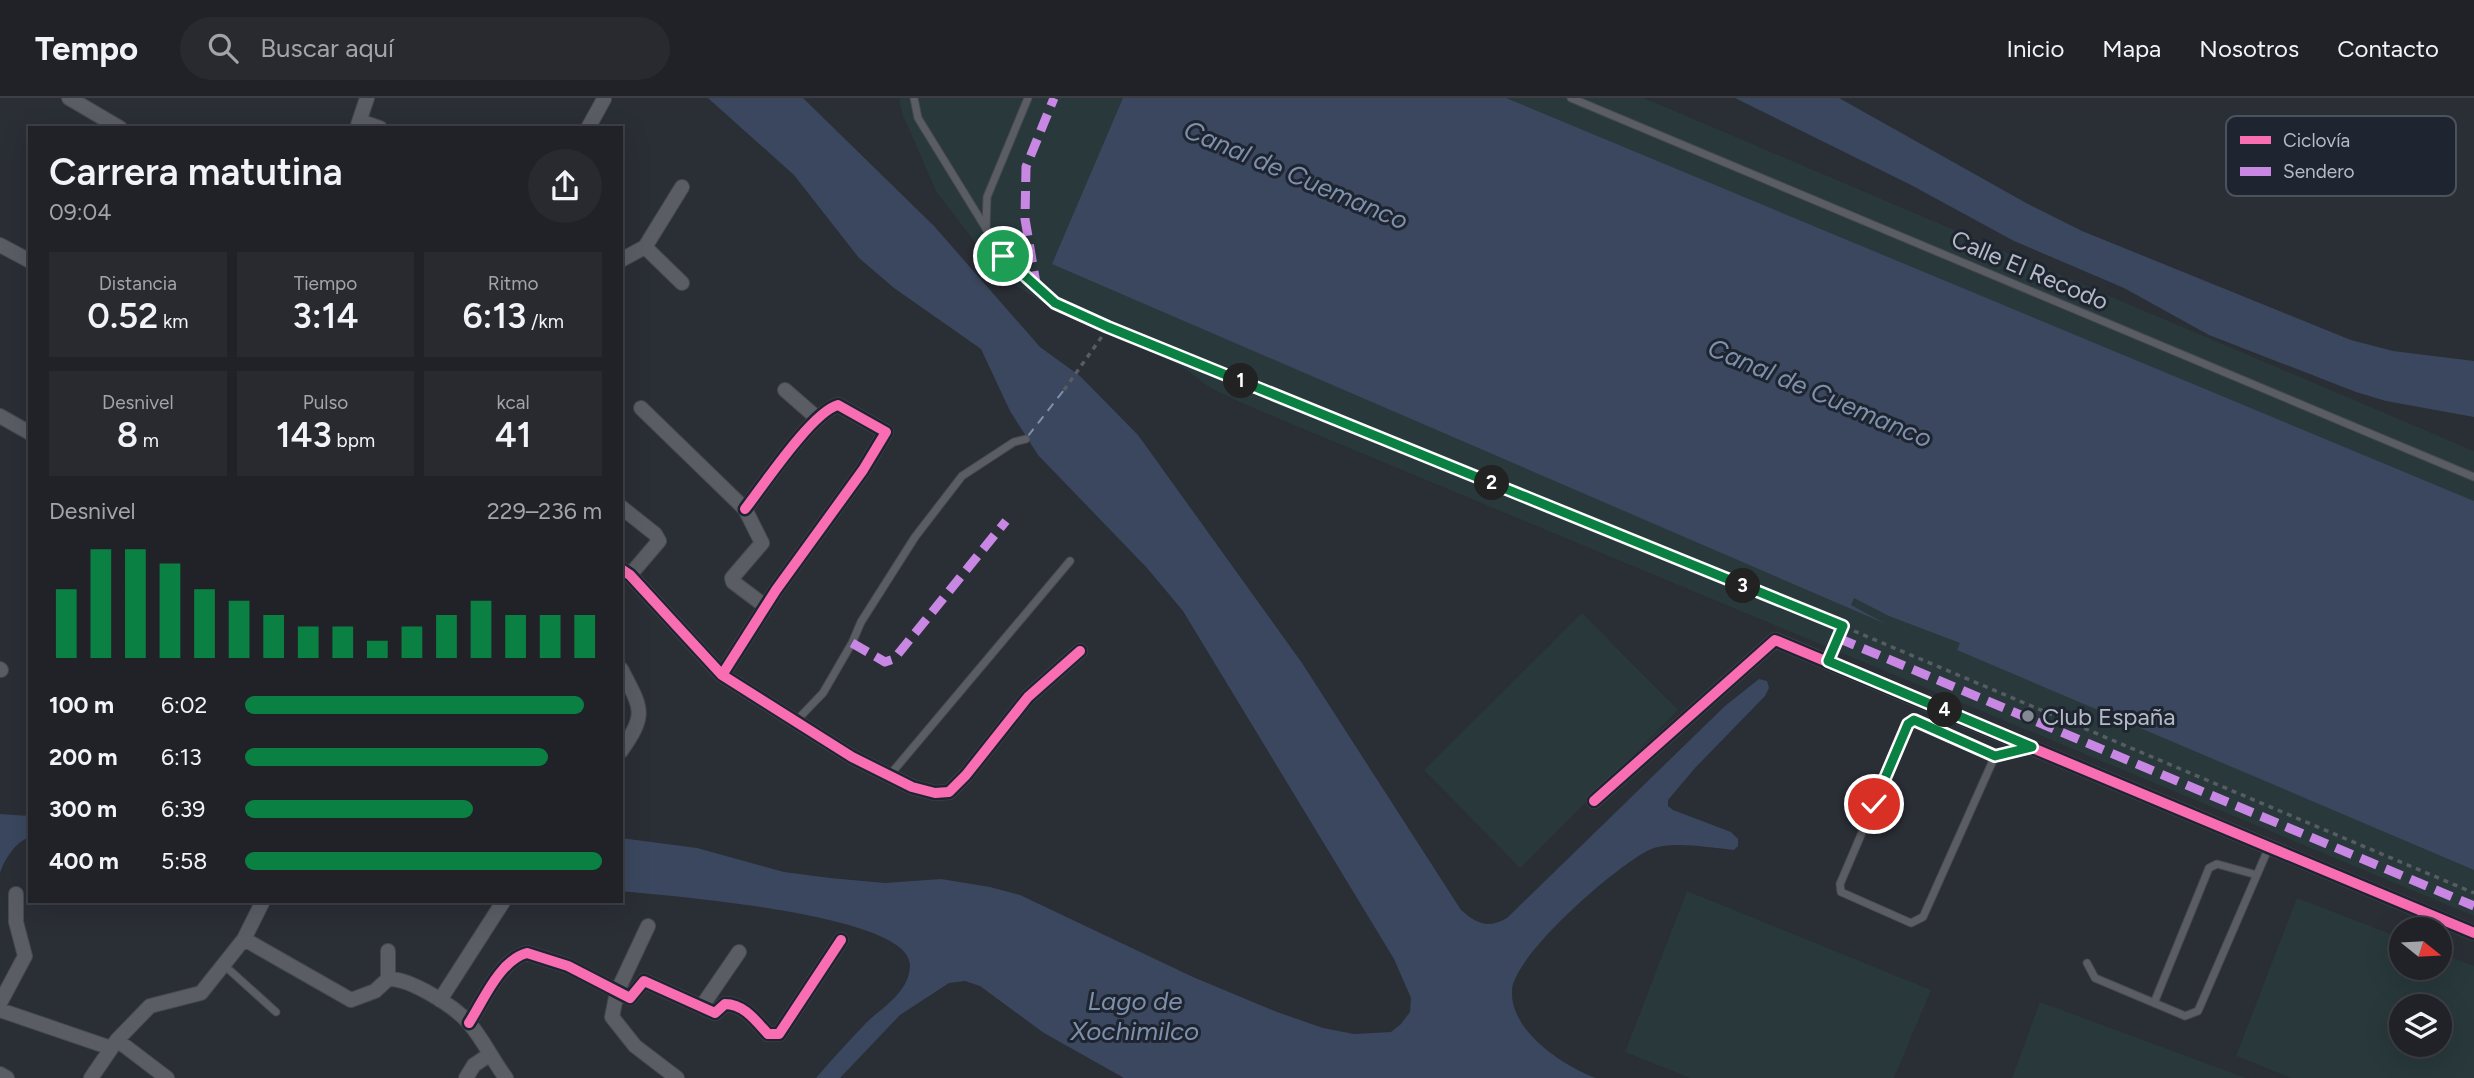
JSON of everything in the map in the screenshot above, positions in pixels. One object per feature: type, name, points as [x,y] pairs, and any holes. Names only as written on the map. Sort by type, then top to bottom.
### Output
[{"type":"street","points":[[358,124],[367,98]]},
{"type":"street","points":[[589,126],[604,99]]},
{"type":"street","points":[[80,100],[117,126]]},
{"type":"street","points":[[623,259],[645,247],[682,187]]},
{"type":"street","points":[[0,245],[28,260]]},
{"type":"street","points":[[645,247],[681,283]]},
{"type":"street","points":[[785,390],[817,418]]},
{"type":"street","points":[[722,675],[765,607],[886,436],[886,432],[838,405],[817,418],[745,509]]},
{"type":"street","points":[[641,408],[745,509],[762,543],[732,579],[765,607]]},
{"type":"street","points":[[0,416],[28,432]]},
{"type":"street","points":[[623,509],[655,534],[659,541],[626,572],[722,675],[852,757],[912,787],[935,793],[949,792],[966,775],[1028,697],[1080,651]]},
{"type":"street","points":[[1594,801],[1774,640],[2474,933]]},
{"type":"street","points":[[623,672],[639,708],[640,719],[637,729],[623,748]]},
{"type":"street","points":[[0,1003],[25,956],[16,922],[16,894]]},
{"type":"street","points":[[91,1078],[114,1044],[150,1006],[201,993],[244,939],[262,903]]},
{"type":"street","points":[[440,1000],[502,903]]},
{"type":"street","points":[[648,926],[617,992],[612,1017],[635,1046],[677,1078]]},
{"type":"street","points":[[244,939],[351,1000],[375,991],[388,979],[399,978],[440,1000],[469,1023],[506,1078]]},
{"type":"street","points":[[469,1023],[503,971],[513,959],[527,953],[568,966],[617,992],[633,996],[638,984],[644,981],[715,1013],[725,1004],[733,1004],[750,1014],[768,1034],[779,1034],[841,940]]},
{"type":"street","points":[[388,951],[388,979]]},
{"type":"street","points":[[702,1006],[739,951]]},
{"type":"street","points":[[0,1010],[114,1044],[167,1078]]},
{"type":"street","points":[[466,1078],[474,1065],[489,1055]]},
{"type":"street","points":[[0,1074],[8,1078]]},
{"type":"lane","points":[[914,98],[918,118],[1003,256],[1055,303],[1108,327],[1843,626],[1828,661]]},
{"type":"lane","points":[[986,230],[987,197],[1028,98]]},
{"type":"lane","name":"Calle El Recodo","points":[[1571,98],[2474,477]]},
{"type":"lane","points":[[795,721],[823,693],[866,613],[915,537],[962,476],[1014,442],[1026,439]]},
{"type":"lane","points":[[889,776],[1070,561]]},
{"type":"lane","points":[[1995,756],[1923,917],[1911,923],[1841,892],[1840,884],[1908,724],[1914,720],[1995,756],[2032,747]]},
{"type":"lane","points":[[2087,963],[2095,978],[2185,1016],[2198,1011],[2270,847]]},
{"type":"lane","points":[[2154,1003],[2209,868],[2217,864],[2257,875]]},
{"type":"lane","points":[[225,966],[276,1012]]},
{"type":"path","points":[[1063,390],[1108,327]]},
{"type":"path","points":[[1843,626],[2474,893]]},
{"type":"shaded area","points":[[899,98],[1644,98],[2474,451],[2474,916],[1253,408],[1212,389],[1181,366],[1038,300],[999,274],[936,191],[902,113]]},
{"type":"shaded area","points":[[1582,613],[1678,710],[1520,868],[1424,770]]},
{"type":"shaded area","points":[[1687,891],[1931,990],[1894,1078],[1690,1078],[1625,1052]]},
{"type":"shaded area","points":[[2297,898],[2389,933],[2389,980],[2452,980],[2452,958],[2474,966],[2474,1078],[2292,1078],[2236,1056]]},
{"type":"shaded area","points":[[2040,1002],[2246,1078],[2012,1078]]},
{"type":"water","name":"Lago de Xochimilco","points":[[708,98],[803,98],[934,226],[1040,347],[1080,376],[1138,435],[1302,663],[1461,910],[1472,919],[1488,924],[1507,918],[1725,706],[1759,679],[1767,681],[1769,688],[1765,696],[1668,800],[1668,806],[1673,810],[1731,832],[1738,839],[1738,846],[1734,850],[1679,845],[1649,850],[1614,874],[1569,913],[1530,956],[1517,975],[1512,990],[1513,1005],[1519,1019],[1540,1044],[1554,1055],[1596,1078],[1124,1078],[1044,1033],[980,986],[965,981],[949,983],[900,1015],[840,1078],[816,1078],[866,1023],[903,988],[910,965],[899,947],[871,932],[782,910],[623,891],[623,838],[697,848],[784,872],[830,878],[885,883],[941,879],[1020,895],[1193,977],[1323,1028],[1354,1034],[1391,1032],[1410,1012],[1411,998],[1394,959],[1183,611],[1147,568],[1038,455],[1010,411],[981,349],[894,288],[859,258],[794,175]]},
{"type":"water","name":"Canal de Cuemanco","points":[[1123,98],[1506,98],[2474,501],[2474,870],[1957,650],[1960,643],[1889,616],[1854,598],[1851,605],[1886,624],[1052,264]]},
{"type":"water","points":[[1735,98],[1839,98],[2028,204],[2082,231],[2351,340],[2393,351],[2474,361],[2474,417],[2386,401],[2356,392],[2209,335],[2124,288],[2014,241],[1911,185]]},
{"type":"water","points":[[0,814],[28,816],[28,838],[11,852],[0,873]]},
{"type":"ferry route","points":[[1028,436],[1064,390]]},
{"type":"marked path","points":[[1037,289],[1025,219],[1026,167],[1054,98]]},
{"type":"marked path","points":[[852,643],[885,662],[894,659],[1006,521]]},
{"type":"marked path","points":[[1838,638],[2474,906]]},
{"type":"cycle path","points":[[722,675],[776,590],[863,470],[886,432],[838,405],[827,411],[802,435],[745,509]]},
{"type":"cycle path","points":[[623,570],[722,675],[852,757],[912,787],[935,793],[949,792],[966,775],[1028,697],[1080,651]]},
{"type":"cycle path","points":[[1594,801],[1775,640],[2474,933]]},
{"type":"cycle path","points":[[469,1023],[500,972],[517,957],[527,953],[568,966],[630,998],[644,981],[715,1013],[725,1004],[732,1005],[749,1014],[768,1034],[779,1034],[841,940]]},
{"type":"place","name":"Club España","points":[[2028,716]]},
{"type":"route","points":[[1003,256],[1055,303],[1108,327],[1843,626],[1828,661],[2032,747],[1995,756],[1914,720],[1908,724],[1874,804]]}]
